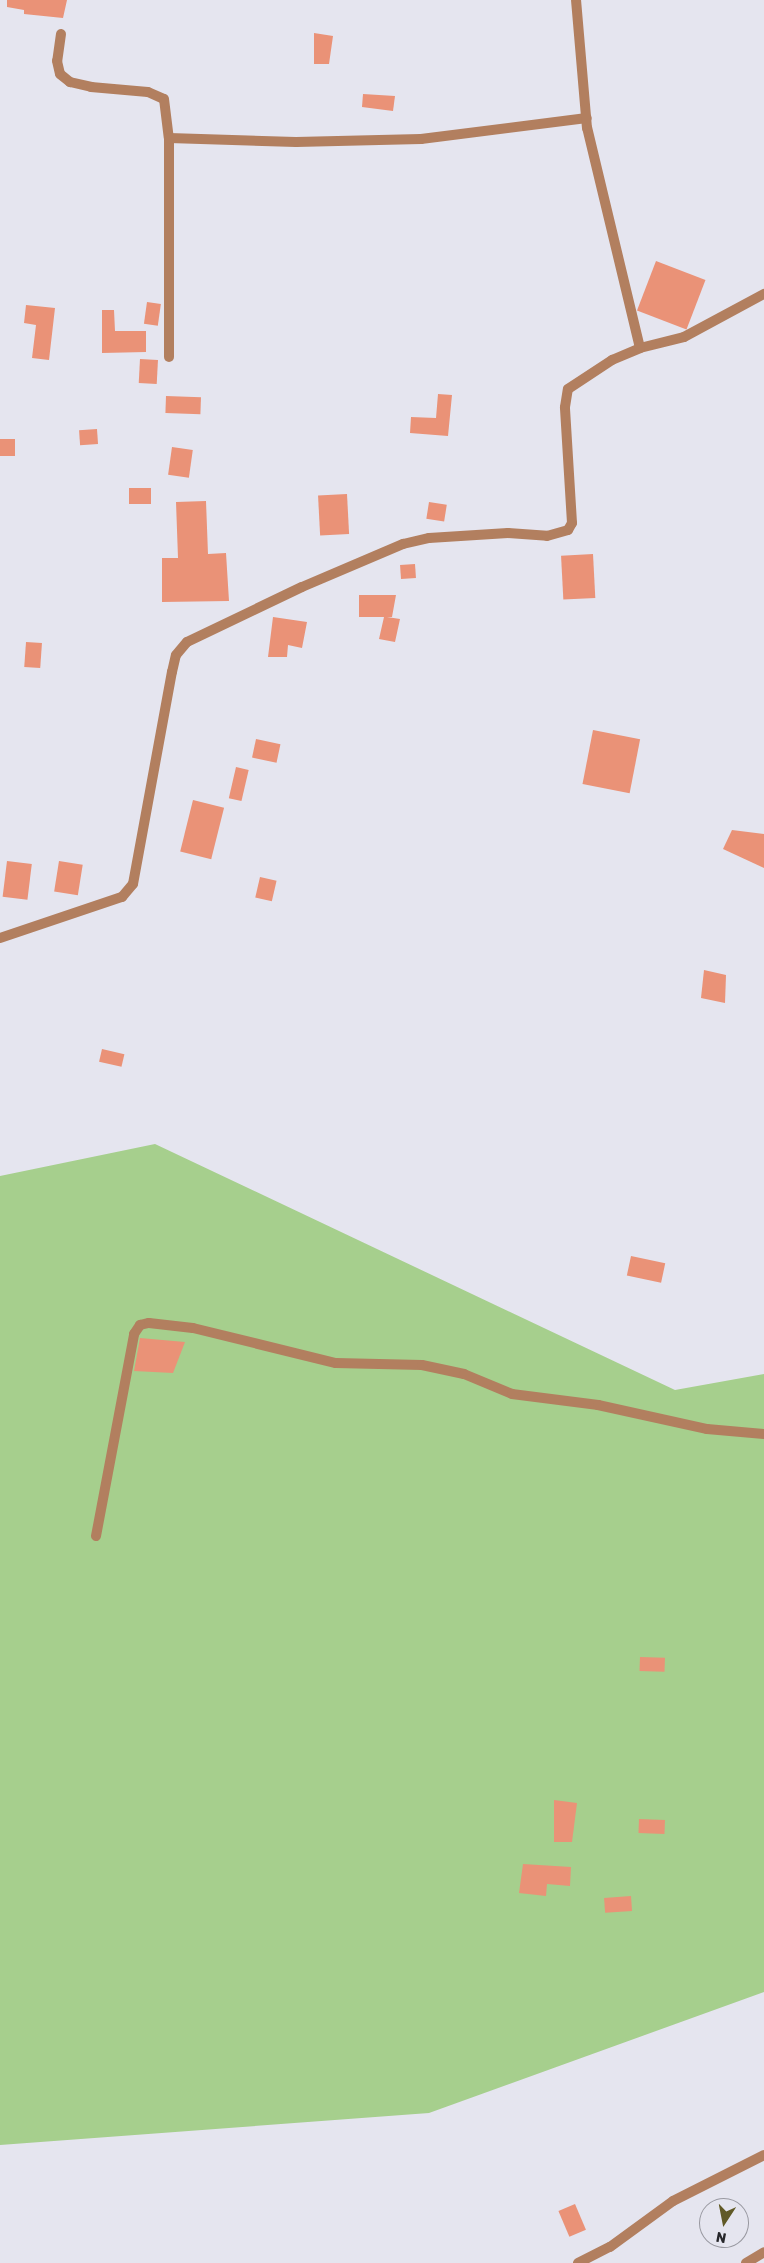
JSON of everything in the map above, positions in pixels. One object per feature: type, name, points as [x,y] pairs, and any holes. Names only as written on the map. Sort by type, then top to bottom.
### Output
[{"type":"street","points":[[576,0],[587,118],[640,348]]},
{"type":"street","points":[[61,34],[57,61],[60,74],[70,82],[91,87],[148,92],[164,100],[169,138],[168,357]]},
{"type":"street","points":[[169,138],[296,142],[421,139],[587,118]]},
{"type":"street","points":[[0,938],[122,897],[133,884],[172,672],[181,647],[302,587],[403,544],[429,538],[508,533],[547,536],[568,530],[572,523],[566,426],[568,389],[612,360],[640,348],[684,336],[764,294]]},
{"type":"street","points":[[96,1536],[134,1334],[140,1325],[149,1323],[193,1328],[336,1363],[422,1365],[464,1374],[512,1394],[598,1405],[707,1429],[764,1434]]},
{"type":"street","points":[[578,2263],[641,2227],[673,2201],[764,2155]]},
{"type":"street","points":[[746,2263],[764,2252]]},
{"type":"green space","points":[[155,1144],[675,1390],[764,1374],[764,1992],[429,2113],[0,2145],[0,1176]]},
{"type":"building","points":[[7,0],[67,0],[63,18],[24,14],[24,10],[7,7]]},
{"type":"building","points":[[314,33],[333,36],[329,64],[314,64]]},
{"type":"building","points":[[363,94],[395,96],[393,111],[362,107]]},
{"type":"building","points":[[656,261],[705,280],[686,329],[637,310]]},
{"type":"building","points":[[147,302],[161,304],[158,326],[144,324]]},
{"type":"building","points":[[26,305],[55,308],[49,360],[32,358],[36,325],[24,323]]},
{"type":"building","points":[[102,310],[114,310],[115,331],[146,331],[146,352],[102,353]]},
{"type":"building","points":[[140,359],[158,360],[157,384],[139,383]]},
{"type":"building","points":[[438,394],[452,395],[448,436],[410,433],[411,417],[436,418]]},
{"type":"building","points":[[166,396],[201,397],[200,414],[165,413]]},
{"type":"building","points":[[97,429],[98,444],[80,445],[79,430]]},
{"type":"building","points":[[0,439],[15,439],[15,456],[0,456]]},
{"type":"building","points":[[172,447],[193,450],[189,478],[168,475]]},
{"type":"building","points":[[129,488],[151,488],[151,504],[129,504]]},
{"type":"building","points":[[347,494],[349,534],[320,535],[318,496]]},
{"type":"building","points":[[206,501],[208,554],[226,553],[229,601],[162,602],[162,558],[178,558],[176,502]]},
{"type":"building","points":[[429,502],[447,505],[444,522],[426,519]]},
{"type":"building","points":[[593,554],[595,598],[563,600],[561,556]]},
{"type":"building","points":[[415,564],[416,578],[401,579],[400,565]]},
{"type":"building","points":[[359,595],[396,595],[392,617],[387,617],[400,619],[395,642],[379,639],[384,617],[359,617]]},
{"type":"building","points":[[273,617],[307,622],[302,648],[288,645],[287,657],[268,657]]},
{"type":"building","points":[[26,642],[42,643],[40,668],[24,667]]},
{"type":"building","points":[[593,730],[640,739],[630,793],[583,784]]},
{"type":"building","points":[[256,739],[280,744],[277,763],[252,758]]},
{"type":"building","points":[[236,767],[249,770],[241,801],[229,798]]},
{"type":"building","points":[[193,800],[224,808],[211,859],[180,851]]},
{"type":"building","points":[[732,830],[764,834],[764,868],[723,849]]},
{"type":"building","points":[[7,861],[32,864],[27,900],[3,897]]},
{"type":"building","points":[[59,861],[83,865],[78,895],[54,892]]},
{"type":"building","points":[[260,877],[277,881],[272,901],[255,897]]},
{"type":"building","points":[[704,970],[726,975],[725,1003],[701,998]]},
{"type":"building","points":[[102,1049],[124,1054],[121,1067],[99,1062]]},
{"type":"building","points":[[631,1256],[665,1263],[661,1283],[627,1276]]},
{"type":"building","points":[[140,1338],[185,1342],[173,1373],[134,1371]]},
{"type":"building","points":[[640,1657],[665,1658],[664,1672],[640,1671]]},
{"type":"building","points":[[554,1800],[577,1803],[572,1842],[554,1842]]},
{"type":"building","points":[[639,1819],[665,1820],[664,1834],[639,1833]]},
{"type":"building","points":[[523,1864],[571,1867],[570,1886],[547,1884],[546,1896],[519,1893]]},
{"type":"building","points":[[631,1896],[632,1911],[605,1913],[604,1898]]},
{"type":"building","points":[[575,2204],[586,2230],[569,2237],[558,2211]]}]
